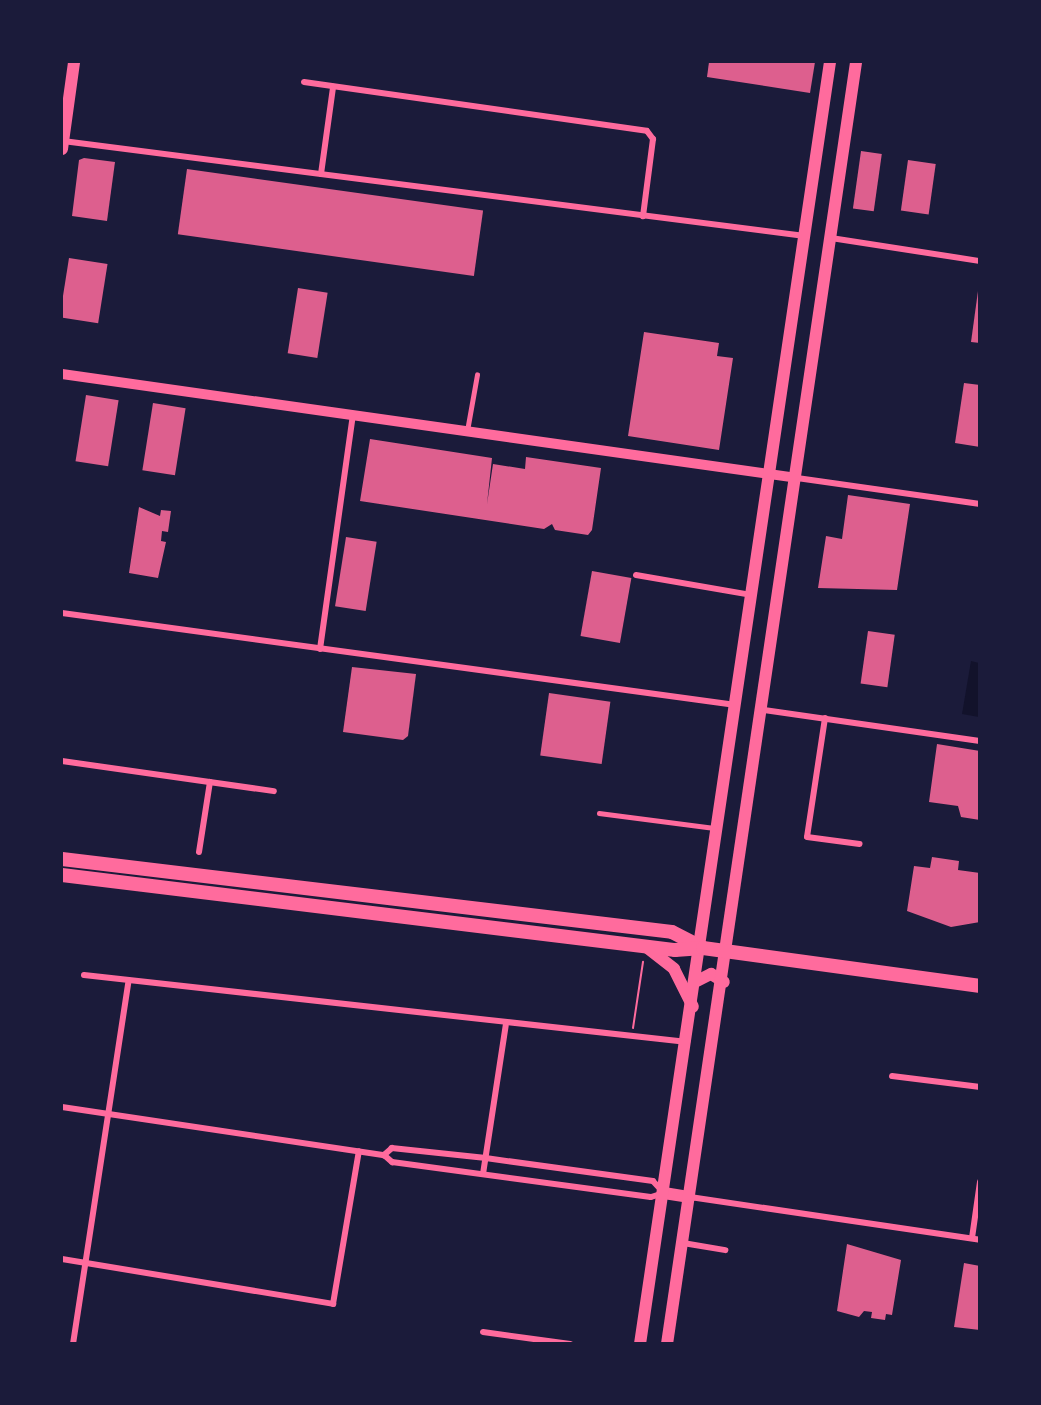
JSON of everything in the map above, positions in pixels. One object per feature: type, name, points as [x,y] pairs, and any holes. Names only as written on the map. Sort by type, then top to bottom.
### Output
[{"type":"main road","points":[[62,145],[74,62]]},
{"type":"main road","points":[[640,1344],[703,948],[830,62]]},
{"type":"main road","points":[[667,1344],[729,952],[856,62]]},
{"type":"main road","points":[[62,860],[672,932],[703,948]]},
{"type":"main road","points":[[62,875],[645,946],[703,948],[980,986]]},
{"type":"main road","points":[[645,946],[674,969],[693,1008]]},
{"type":"main road","points":[[697,981],[711,974],[724,982]]},
{"type":"main road","points":[[664,1193],[690,1197]]},
{"type":"street","points":[[304,82],[647,131],[653,140],[643,216]]},
{"type":"street","points":[[321,174],[333,87]]},
{"type":"street","points":[[62,145],[321,174],[805,236]]},
{"type":"street","points":[[831,238],[980,261]]},
{"type":"street","points":[[62,374],[980,504]]},
{"type":"street","points":[[320,649],[353,415]]},
{"type":"street","points":[[636,575],[753,595]]},
{"type":"street","points":[[62,613],[737,706]]},
{"type":"street","points":[[764,710],[980,741]]},
{"type":"street","points":[[825,718],[807,837],[860,844]]},
{"type":"street","points":[[62,761],[274,791]]},
{"type":"street","points":[[199,852],[210,782]]},
{"type":"street","points":[[84,975],[688,1042]]},
{"type":"street","points":[[73,1344],[129,980]]},
{"type":"street","points":[[483,1174],[506,1023]]},
{"type":"street","points":[[892,1076],[980,1087]]},
{"type":"street","points":[[62,1107],[384,1155],[392,1162],[651,1197],[664,1193],[653,1181],[486,1158],[392,1148],[384,1155]]},
{"type":"street","points":[[62,1259],[333,1304],[359,1151]]},
{"type":"street","points":[[972,1238],[980,1182]]},
{"type":"street","points":[[690,1197],[980,1240]]},
{"type":"street","points":[[683,1243],[724,1250]]},
{"type":"street","points":[[483,1332],[570,1344]]},
{"type":"lane","points":[[467,431],[477,375]]},
{"type":"lane","points":[[599,813],[720,829]]},
{"type":"path","points":[[632,1036],[645,946]]},
{"type":"shaded area","points":[[971,661],[979,663],[979,717],[962,714]]},
{"type":"building","points":[[709,62],[815,62],[810,93],[707,77]]},
{"type":"building","points":[[861,151],[882,154],[874,211],[853,208]]},
{"type":"building","points":[[84,158],[115,162],[107,221],[72,216],[79,160]]},
{"type":"building","points":[[908,160],[936,164],[929,214],[901,211]]},
{"type":"building","points":[[187,169],[483,211],[474,276],[178,234]]},
{"type":"building","points":[[69,258],[108,264],[98,323],[62,318],[62,302]]},
{"type":"building","points":[[298,288],[328,293],[317,358],[288,353]]},
{"type":"building","points":[[978,291],[980,291],[980,343],[971,342]]},
{"type":"building","points":[[644,332],[719,343],[717,356],[733,358],[719,450],[628,436]]},
{"type":"building","points":[[964,383],[980,385],[980,447],[955,443]]},
{"type":"building","points":[[86,395],[119,400],[108,466],[76,461]]},
{"type":"building","points":[[153,403],[186,408],[175,475],[142,470]]},
{"type":"building","points":[[370,439],[492,458],[487,504],[493,464],[525,469],[526,457],[601,468],[592,530],[588,535],[555,530],[552,524],[544,529],[360,501]]},
{"type":"building","points":[[848,495],[910,504],[897,590],[818,588],[826,536],[842,539]]},
{"type":"building","points":[[139,507],[160,516],[161,510],[171,511],[168,532],[162,531],[161,541],[166,542],[158,578],[129,573]]},
{"type":"building","points":[[346,537],[377,542],[366,611],[335,606]]},
{"type":"building","points":[[592,571],[631,578],[620,643],[581,636]]},
{"type":"building","points":[[868,631],[895,635],[887,687],[861,683]]},
{"type":"building","points":[[352,667],[416,674],[408,736],[403,740],[343,732]]},
{"type":"building","points":[[549,693],[610,702],[602,764],[540,755]]},
{"type":"building","points":[[937,744],[980,751],[980,820],[961,817],[958,806],[929,802]]},
{"type":"building","points":[[932,857],[959,861],[958,870],[980,873],[980,922],[951,927],[907,911],[914,866],[930,868]]},
{"type":"building","points":[[847,1244],[901,1260],[892,1315],[886,1314],[885,1320],[871,1318],[872,1312],[864,1311],[859,1317],[837,1311]]},
{"type":"building","points":[[964,1263],[980,1266],[980,1330],[954,1327]]}]
